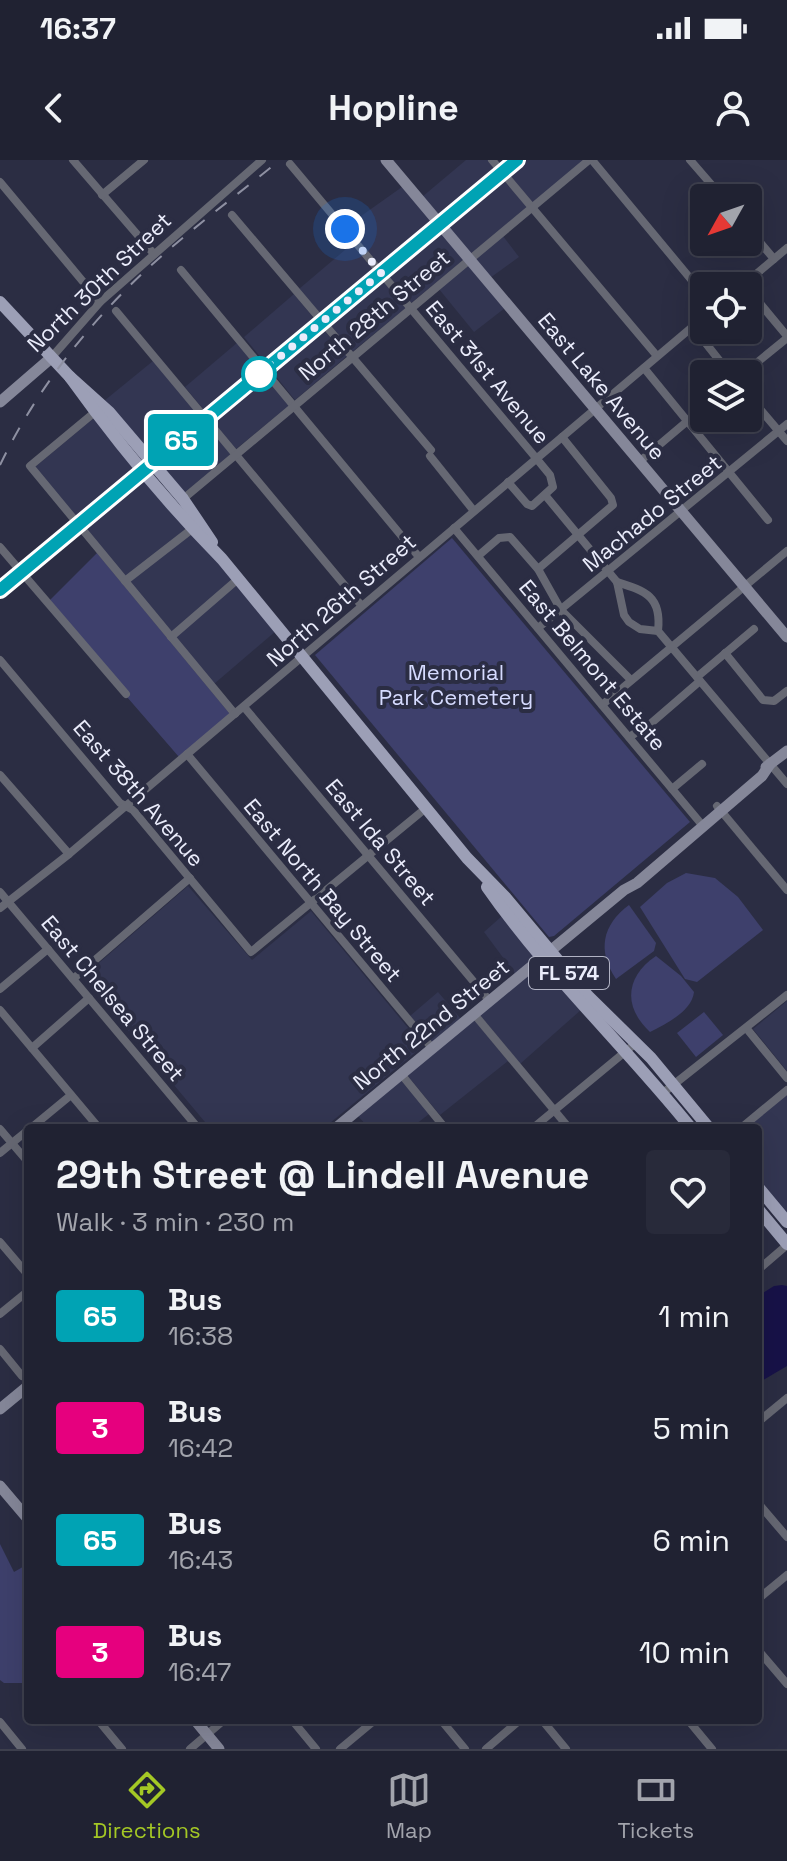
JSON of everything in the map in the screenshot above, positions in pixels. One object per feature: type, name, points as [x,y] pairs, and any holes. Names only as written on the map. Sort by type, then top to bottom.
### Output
[{"type":"main road","name":"FL 574","points":[[0,302],[51,358],[109,412],[192,529],[222,559]]},
{"type":"main road","name":"FL 574","points":[[70,377],[95,412],[183,499],[222,559],[467,858],[505,913],[632,1046],[669,1090],[705,1124]]},
{"type":"main road","name":"FL 574","points":[[669,1090],[690,1124]]},
{"type":"main road","points":[[762,1192],[787,1222]]},
{"type":"main road","points":[[762,1214],[787,1245]]},
{"type":"street","points":[[73,160],[154,254]]},
{"type":"street","points":[[102,195],[144,160]]},
{"type":"street","name":"North 30th Street","points":[[0,402],[51,358],[100,302],[262,160]]},
{"type":"street","name":"East Lake Avenue","points":[[386,160],[787,637]]},
{"type":"street","points":[[492,160],[657,356]]},
{"type":"street","points":[[0,590],[517,160]]},
{"type":"street","points":[[590,160],[690,278]]},
{"type":"street","name":"North 28th Street","points":[[183,499],[590,160]]},
{"type":"street","points":[[690,160],[711,184]]},
{"type":"street","name":"East 31st Avenue","points":[[290,164],[536,458],[552,481],[553,487],[545,495],[617,582],[624,615],[629,622],[640,629],[658,631],[787,784]]},
{"type":"street","points":[[0,182],[100,302]]},
{"type":"street","points":[[232,215],[352,356],[474,511]]},
{"type":"street","points":[[762,245],[774,259]]},
{"type":"street","points":[[760,272],[787,248]]},
{"type":"street","points":[[181,270],[419,557]]},
{"type":"street","points":[[760,360],[787,337],[762,307]]},
{"type":"street","points":[[116,311],[361,605]]},
{"type":"street","name":"North 26th Street","points":[[4,905],[69,854],[690,329]]},
{"type":"street","points":[[706,344],[719,360]]},
{"type":"street","points":[[644,368],[768,520]]},
{"type":"street","points":[[762,411],[787,441]]},
{"type":"street","points":[[95,412],[30,466],[235,714]]},
{"type":"street","points":[[639,462],[688,421]]},
{"type":"street","name":"Machado Street","points":[[538,628],[787,424]]},
{"type":"street","points":[[538,569],[611,508],[613,502],[562,437]]},
{"type":"street","points":[[508,482],[529,505],[535,505],[545,495]]},
{"type":"street","name":"East Belmont Estate","points":[[454,528],[701,823]]},
{"type":"street","points":[[125,581],[192,529]]},
{"type":"street","points":[[478,556],[506,535],[538,569],[561,610],[631,680]]},
{"type":"street","points":[[0,547],[126,694]]},
{"type":"street","points":[[602,705],[787,551]]},
{"type":"street","points":[[171,637],[238,579]]},
{"type":"street","points":[[617,582],[641,590],[653,600],[658,611],[658,631]]},
{"type":"street","points":[[629,737],[649,725],[754,629]]},
{"type":"street","points":[[725,653],[763,700],[774,701],[787,691]]},
{"type":"street","name":"East 38th Avenue","points":[[0,660],[120,803],[133,810],[251,952],[311,902]]},
{"type":"street","name":"East Ida Street","points":[[244,707],[489,1000]]},
{"type":"street","name":"North 22nd Street","points":[[341,1124],[624,890],[633,877],[719,808],[758,771],[787,751]]},
{"type":"street","name":"East North Bay Street","points":[[187,754],[432,1048]]},
{"type":"street","points":[[672,789],[702,764]]},
{"type":"street","points":[[0,775],[69,854]]},
{"type":"street","points":[[311,902],[426,808]]},
{"type":"street","points":[[719,808],[787,890]]},
{"type":"street","points":[[73,979],[190,878]]},
{"type":"street","name":"East Chelsea Street","points":[[0,892],[4,905],[48,949],[195,1124]]},
{"type":"street","points":[[0,989],[48,949]]},
{"type":"street","points":[[669,1090],[787,995]]},
{"type":"street","points":[[32,1048],[89,998]]},
{"type":"street","points":[[0,1010],[96,1124]]},
{"type":"street","points":[[474,1014],[565,1124]]},
{"type":"street","points":[[747,1029],[787,1078]]},
{"type":"street","points":[[538,1124],[632,1046]]},
{"type":"street","points":[[401,1074],[442,1124]]},
{"type":"street","points":[[746,1124],[787,1090]]},
{"type":"street","points":[[35,1124],[71,1095]]},
{"type":"street","points":[[0,1129],[24,1157]]},
{"type":"street","points":[[0,1153],[24,1133]]},
{"type":"street","points":[[0,1242],[24,1270]]},
{"type":"street","points":[[762,1267],[787,1245]]},
{"type":"street","points":[[0,1314],[24,1294]]},
{"type":"street","points":[[0,1349],[24,1380]]},
{"type":"street","points":[[0,1409],[24,1382]]},
{"type":"street","points":[[762,1419],[787,1398]]},
{"type":"street","points":[[0,1486],[24,1514]]},
{"type":"street","points":[[762,1508],[787,1537]]},
{"type":"street","points":[[762,1596],[787,1575]]},
{"type":"street","points":[[762,1655],[787,1684]]},
{"type":"street","points":[[0,1722],[22,1749]]},
{"type":"street","points":[[101,1724],[122,1749]]},
{"type":"street","points":[[198,1724],[219,1749]]},
{"type":"street","points":[[190,1749],[219,1724]]},
{"type":"street","points":[[295,1724],[316,1749]]},
{"type":"street","points":[[340,1749],[370,1724]]},
{"type":"street","points":[[444,1724],[465,1749]]},
{"type":"street","points":[[506,1724],[510,1728]]},
{"type":"street","points":[[486,1749],[515,1724]]},
{"type":"street","points":[[545,1724],[566,1749]]},
{"type":"street","points":[[691,1724],[712,1749]]},
{"type":"shaded area","points":[[466,160],[488,160],[497,172],[440,219],[422,197]]},
{"type":"shaded area","points":[[522,160],[584,160],[533,203],[507,172]]},
{"type":"shaded area","points":[[501,177],[527,207],[470,255],[445,224]]},
{"type":"shaded area","points":[[402,187],[435,224],[382,268],[347,226]]},
{"type":"shaded area","points":[[439,229],[465,259],[411,303],[386,273]]},
{"type":"shaded area","points":[[503,236],[519,257],[490,278],[474,260]]},
{"type":"shaded area","points":[[352,244],[376,273],[323,317],[299,289]]},
{"type":"shaded area","points":[[469,264],[505,308],[474,332],[439,289]]},
{"type":"shaded area","points":[[381,278],[406,308],[353,351],[327,322]]},
{"type":"shaded area","points":[[294,294],[317,322],[266,364],[244,337]]},
{"type":"shaded area","points":[[321,327],[347,356],[295,400],[270,369]]},
{"type":"shaded area","points":[[238,342],[261,369],[207,414],[185,387]]},
{"type":"shaded area","points":[[153,361],[201,418],[153,458],[104,401]]},
{"type":"shaded area","points":[[265,374],[290,405],[236,449],[211,419]]},
{"type":"shaded area","points":[[95,417],[139,470],[79,520],[35,467]]},
{"type":"shaded area","points":[[205,424],[231,454],[183,494],[157,463]]},
{"type":"shaded area","points":[[143,475],[187,528],[126,577],[83,525]]},
{"type":"shaded area","points":[[192,533],[233,579],[172,632],[130,582]]},
{"type":"shaded area","points":[[237,584],[276,631],[214,684],[176,637]]},
{"type":"shaded area","points":[[188,886],[252,960],[311,911],[423,1046],[329,1124],[207,1124],[90,985],[85,975]]},
{"type":"shaded area","points":[[502,916],[537,958],[516,975],[484,932]]},
{"type":"shaded area","points":[[542,963],[582,1009],[520,1064],[479,1014]]},
{"type":"shaded area","points":[[438,992],[461,1019],[433,1043],[410,1016]]},
{"type":"shaded area","points":[[787,1001],[787,1071],[753,1029]]},
{"type":"shaded area","points":[[473,1018],[508,1061],[440,1115],[406,1074]]},
{"type":"shaded area","points":[[400,1079],[429,1114],[416,1124],[365,1124],[357,1115]]},
{"type":"shaded area","points":[[787,1092],[787,1216],[762,1187],[762,1124],[751,1124]]},
{"type":"shaded area","points":[[774,1286],[787,1286],[787,1366],[762,1381],[762,1294]]},
{"type":"green space","name":"Memorial Park Cemetery","points":[[452,538],[690,822],[554,936],[549,937],[315,655]]},
{"type":"green space","points":[[97,553],[230,714],[179,757],[50,600]]},
{"type":"green space","points":[[686,873],[715,878],[738,897],[763,930],[697,982],[685,979],[640,907],[667,883]]},
{"type":"green space","points":[[629,905],[656,943],[654,951],[616,979],[606,958],[605,939],[613,921]]},
{"type":"green space","points":[[656,956],[681,976],[694,992],[683,1011],[650,1032],[635,1013],[631,992],[638,973]]},
{"type":"green space","points":[[704,1012],[723,1035],[696,1057],[677,1033]]},
{"type":"green space","points":[[0,1544],[14,1572],[24,1566],[24,1683],[4,1683],[0,1680]]},
{"type":"railway","points":[[0,465],[51,378],[93,325],[165,253],[280,160]]},
{"type":"bus line","name":"65","points":[[0,590],[517,160]]},
{"type":"route","points":[[259,374],[381,273],[345,229]]}]
